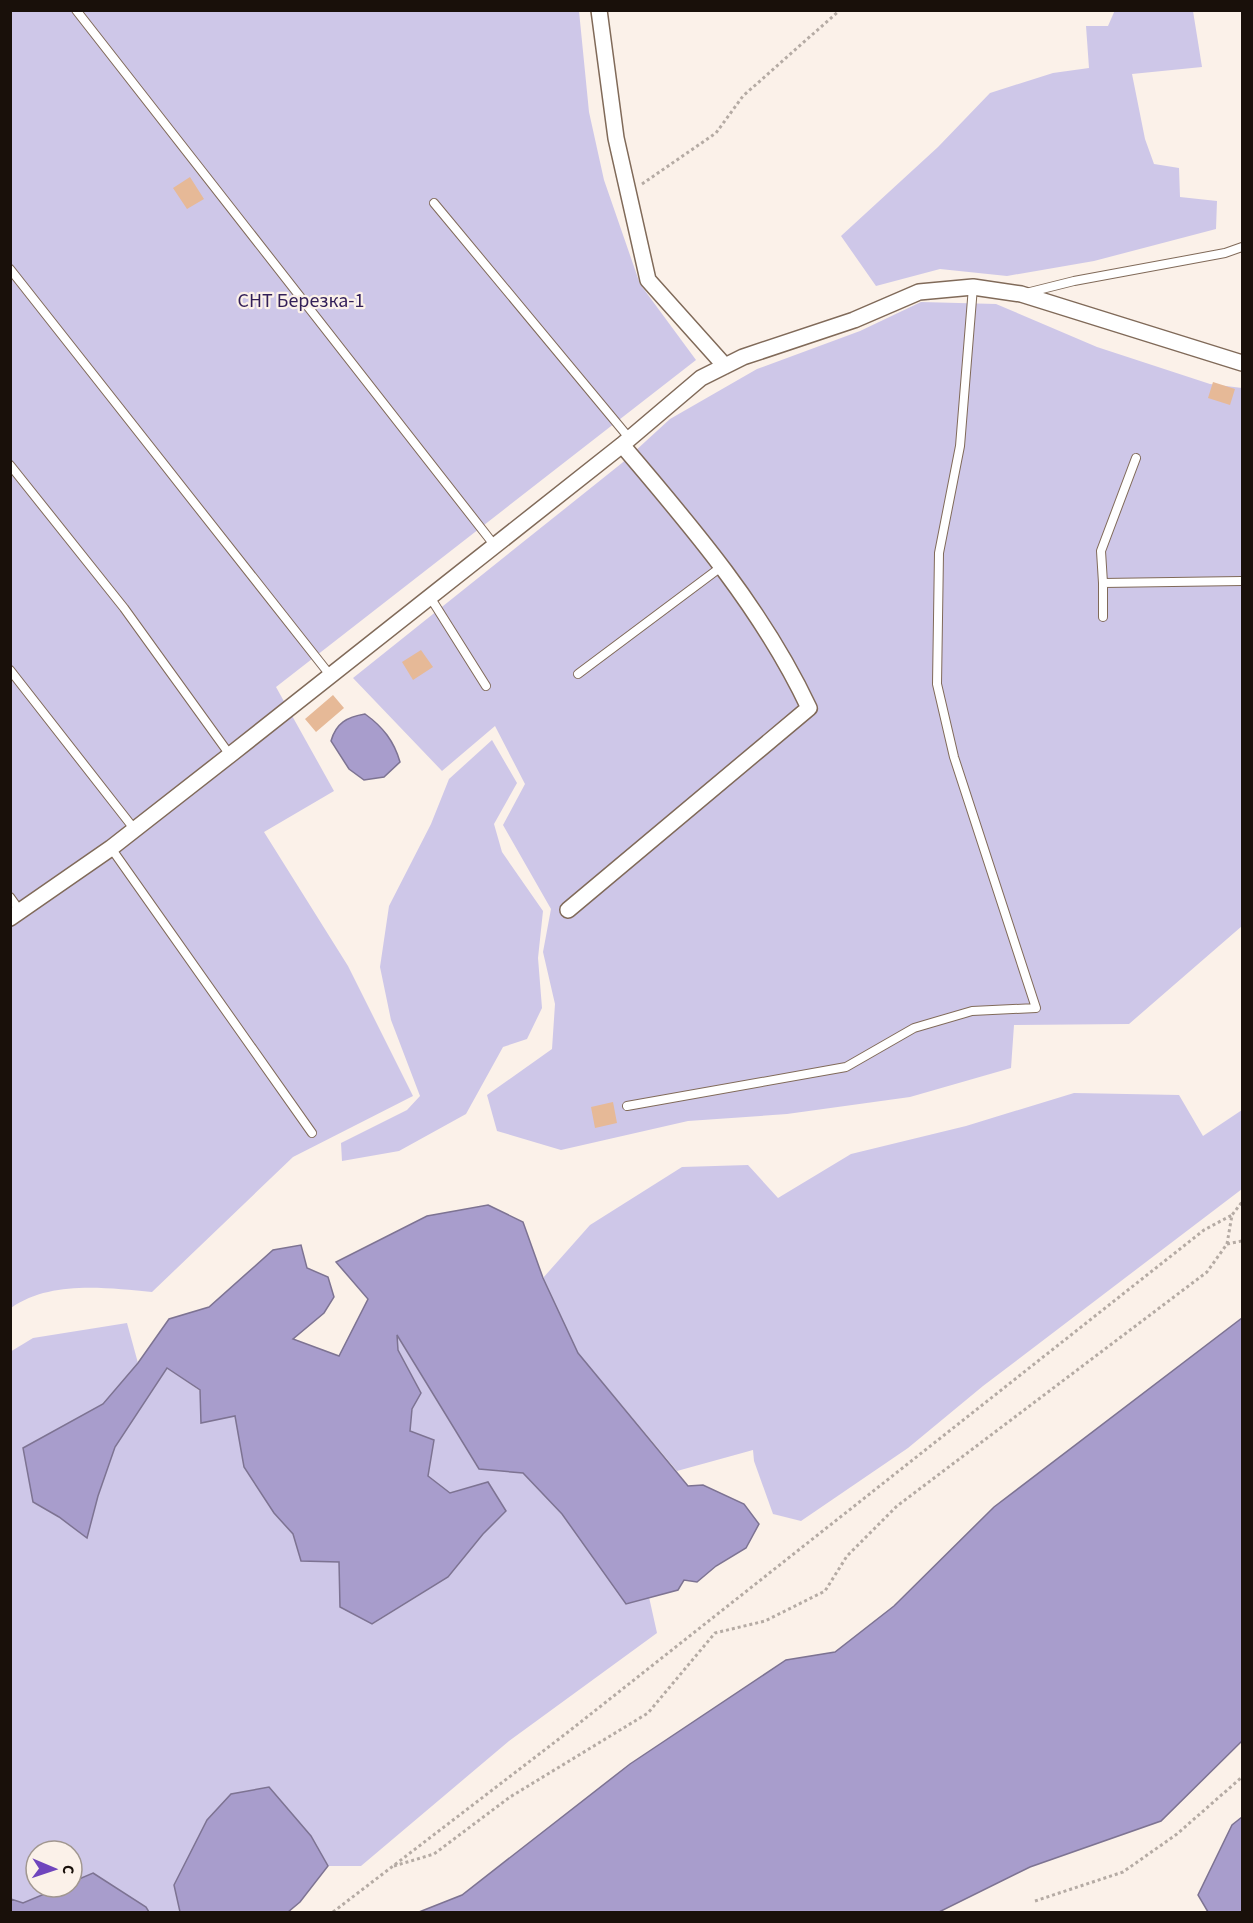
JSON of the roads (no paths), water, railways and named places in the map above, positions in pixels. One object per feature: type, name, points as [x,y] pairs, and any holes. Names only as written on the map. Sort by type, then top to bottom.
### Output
[{"type":"street","points":[[599,10],[616,138],[648,280],[725,366]]},
{"type":"street","points":[[15,915],[135,830],[626,442],[701,378],[743,357],[855,320],[919,292],[973,287],[1022,294],[1242,363]]},
{"type":"street","points":[[568,910],[809,708],[768,632],[626,442]]},
{"type":"lane","points":[[76,10],[495,546]]},
{"type":"lane","points":[[434,203],[626,442]]},
{"type":"lane","points":[[1022,294],[1074,280],[1225,253],[1242,247]]},
{"type":"lane","points":[[10,269],[330,675]]},
{"type":"lane","points":[[627,1106],[846,1067],[924,1026],[972,1011],[1036,1008],[954,758],[937,684],[939,553],[960,447],[973,287]]},
{"type":"lane","points":[[1103,617],[1101,551],[1136,458]]},
{"type":"lane","points":[[10,465],[124,608],[230,755]]},
{"type":"lane","points":[[578,674],[721,567]]},
{"type":"lane","points":[[1103,583],[1242,581]]},
{"type":"lane","points":[[430,597],[486,686]]},
{"type":"lane","points":[[10,670],[135,830]]},
{"type":"lane","points":[[111,848],[312,1133]]},
{"type":"lane","points":[[10,897],[15,915]]},
{"type":"park label","name":"СНТ Березка-1","points":[[301,300]]}]
